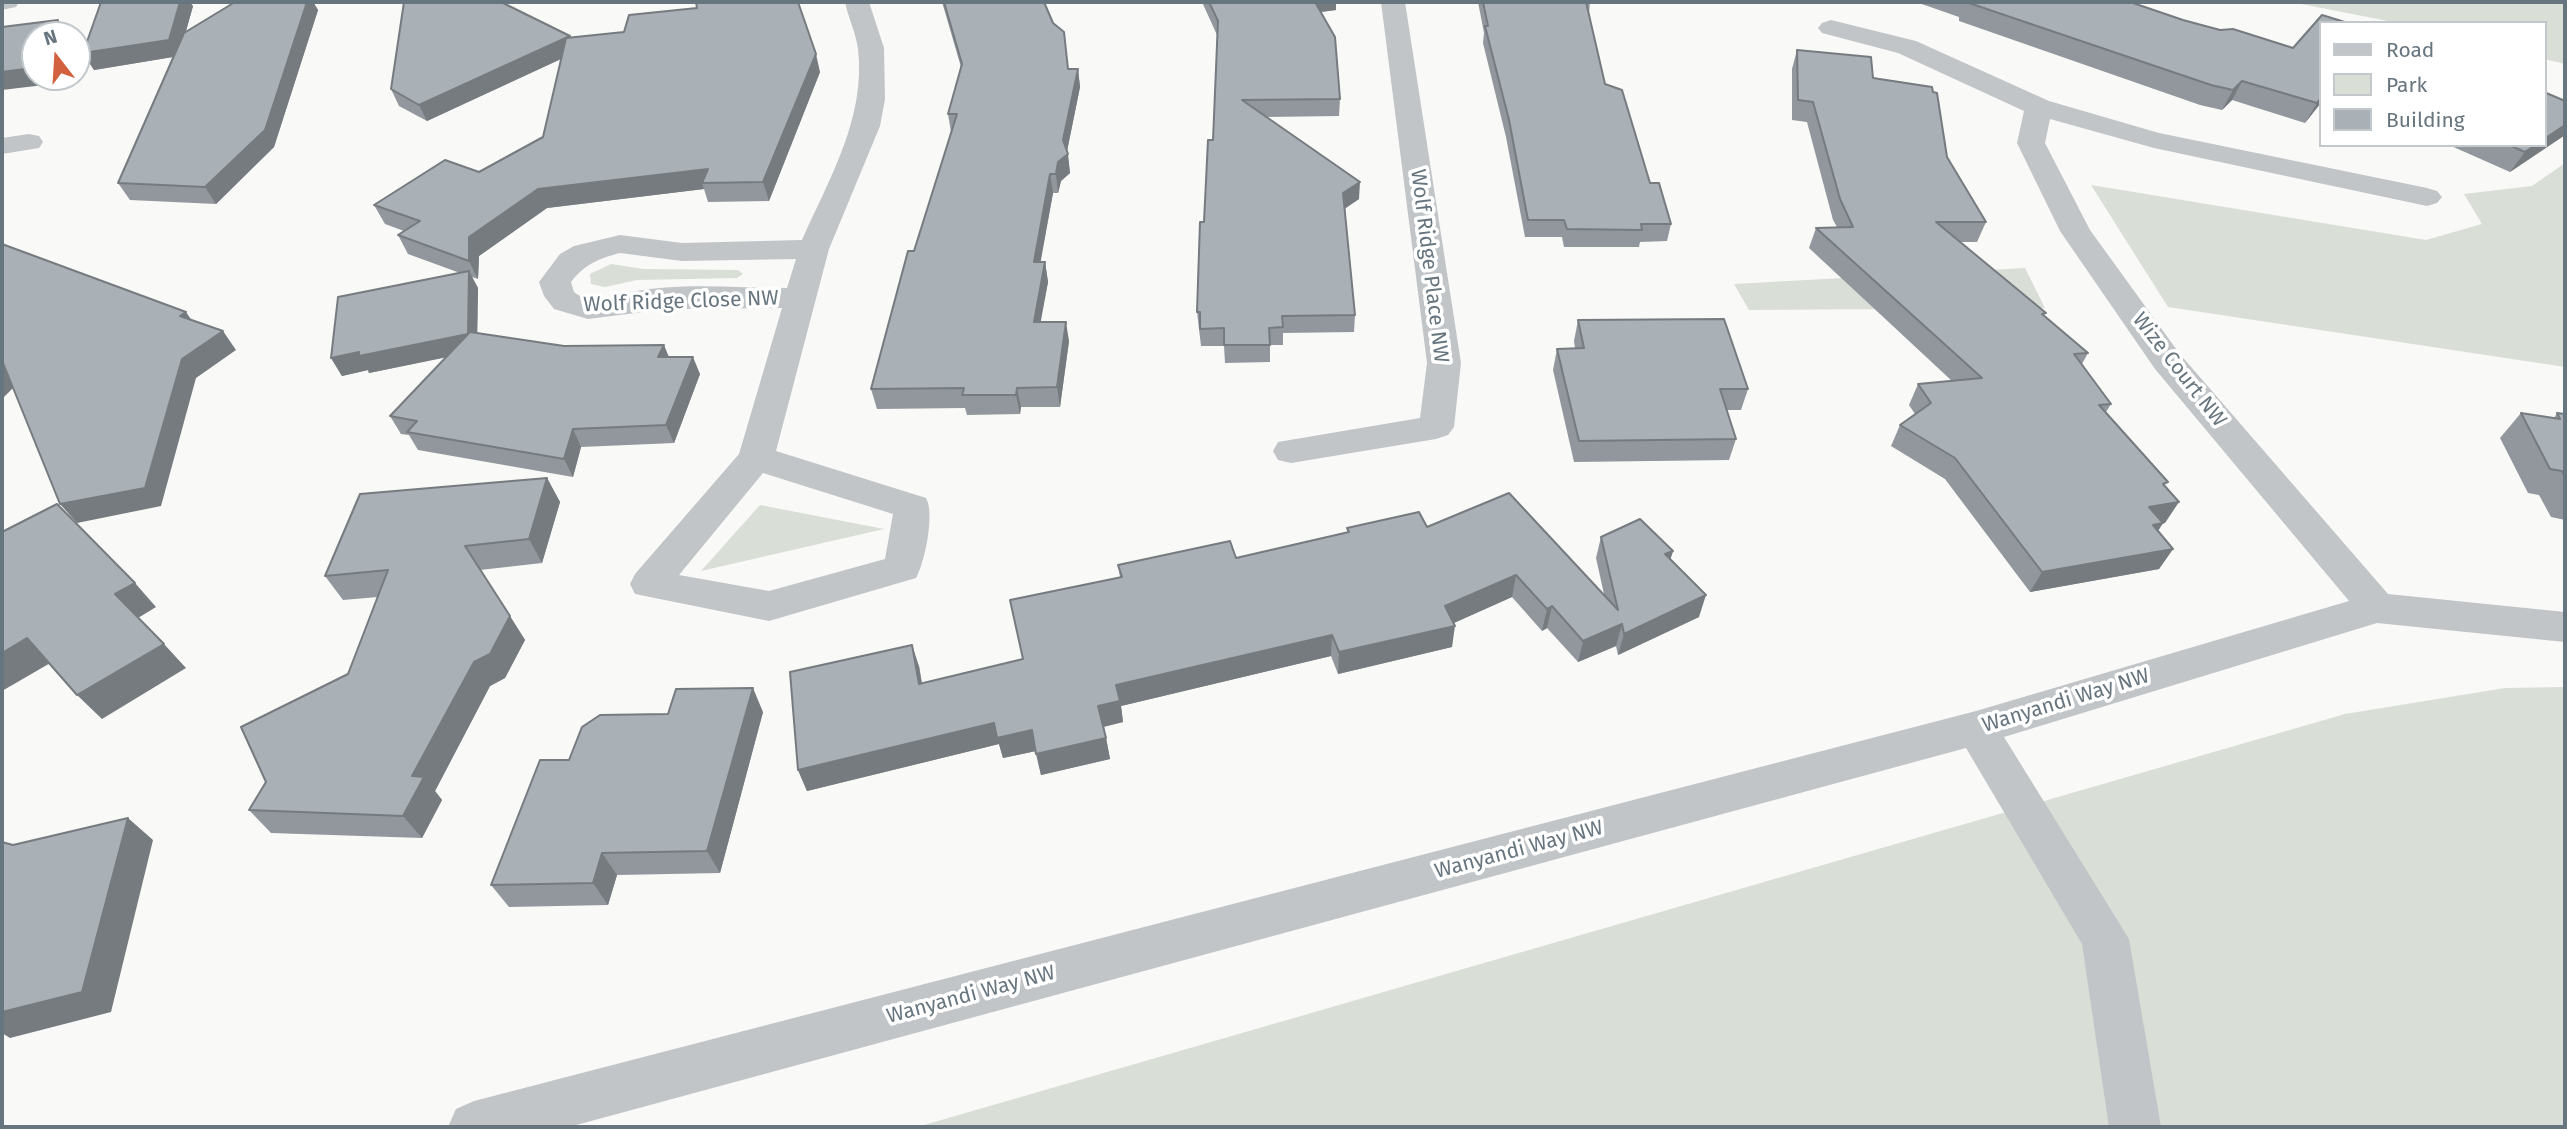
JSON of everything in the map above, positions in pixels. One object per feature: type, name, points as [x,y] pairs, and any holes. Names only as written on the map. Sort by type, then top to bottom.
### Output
[{"type":"street","name":"Wolf Ridge Close NW","points":[[756,458],[913,507],[902,568],[769,606],[649,584],[756,458],[814,249],[866,126],[871,99],[871,48],[857,2]]},
{"type":"street","name":"Wolf Ridge Place NW","points":[[1291,451],[1436,427],[1444,363],[1393,2]]},
{"type":"street","points":[[1831,28],[1907,47],[2039,107],[2154,140],[2427,197]]},
{"type":"street","name":"Wize Court NW","points":[[2039,107],[2031,143],[2075,231],[2167,361],[2377,608]]},
{"type":"street","name":"Wolf Ridge Close NW","points":[[801,298],[668,299],[635,301],[596,309],[564,302],[556,293],[555,282],[571,261],[594,250],[620,244],[682,252],[814,249]]},
{"type":"street","name":"Wanyandi Way NW","points":[[474,1127],[1976,728],[2377,608],[2565,627]]},
{"type":"street","points":[[1976,728],[2105,939],[2136,1127]]},
{"type":"green space","points":[[2291,2],[2565,2],[2565,64],[2546,59],[2546,21],[2388,21]]},
{"type":"green space","points":[[2565,163],[2565,367],[2168,307],[2091,185],[2426,240],[2482,224],[2464,194],[2532,186]]},
{"type":"green space","points":[[611,264],[644,269],[738,270],[743,274],[737,278],[637,280],[605,287],[591,284],[590,274]]},
{"type":"green space","points":[[2025,268],[2045,308],[1749,310],[1734,284]]},
{"type":"green space","points":[[760,505],[884,529],[701,571]]},
{"type":"green space","points":[[2565,687],[2565,1127],[917,1127],[2345,714],[2505,688]]},
{"type":"building","points":[[101,2],[180,2],[169,40],[91,52],[91,30]]},
{"type":"building","points":[[235,2],[307,2],[265,130],[205,187],[118,183],[184,33]]},
{"type":"building","points":[[404,2],[501,2],[570,36],[419,105],[391,89]]},
{"type":"building","points":[[696,2],[798,2],[816,54],[763,182],[702,183],[708,169],[538,189],[469,237],[469,261],[398,235],[420,221],[374,205],[445,160],[479,172],[543,137],[566,38],[624,32],[629,15],[697,8]]},
{"type":"building","points":[[944,2],[1044,2],[1053,23],[1064,32],[1068,69],[1078,69],[1063,140],[1068,154],[1058,162],[1056,174],[1050,174],[1034,262],[1045,262],[1034,322],[1066,322],[1057,387],[1017,388],[1016,395],[962,395],[964,388],[871,389],[908,251],[914,251],[957,114],[948,114],[962,64]]},
{"type":"building","points":[[1209,2],[1315,2],[1335,37],[1340,99],[1242,100],[1360,182],[1343,193],[1355,315],[1282,316],[1283,327],[1269,328],[1270,345],[1224,345],[1224,328],[1200,329],[1200,312],[1197,312],[1200,222],[1204,222],[1208,140],[1213,140],[1218,21]]},
{"type":"building","points":[[1483,2],[1586,2],[1605,84],[1622,90],[1650,183],[1659,183],[1671,224],[1641,224],[1642,230],[1567,229],[1564,220],[1528,220],[1509,120],[1485,26],[1488,26]]},
{"type":"building","points":[[1966,2],[2130,2],[2183,20],[2220,30],[2233,29],[2293,48],[2322,15],[2342,21],[2318,21],[2317,103],[2242,81],[2233,90],[2211,85]]},
{"type":"building","points":[[21,25],[21,69],[2,72],[2,27]]},
{"type":"building","points":[[1797,50],[1871,57],[1873,78],[1932,87],[1933,92],[1937,93],[1947,157],[1986,222],[1936,222],[2046,313],[2042,314],[2088,353],[2074,354],[2111,404],[2099,405],[2168,482],[2163,484],[2179,502],[2149,507],[2163,523],[2153,525],[2173,549],[2042,572],[1955,458],[1900,425],[1931,403],[1918,384],[1982,378],[1816,228],[1853,227],[1840,199],[1813,102],[1798,100]]},
{"type":"building","points":[[2546,93],[2565,101],[2565,125],[2546,138]]},
{"type":"building","points":[[2514,147],[2532,147],[2525,152]]},
{"type":"building","points":[[2,244],[186,312],[180,316],[223,331],[182,359],[145,488],[60,504],[2,364]]},
{"type":"building","points":[[469,271],[468,334],[359,356],[359,352],[331,358],[338,297]]},
{"type":"building","points":[[1724,319],[1748,389],[1720,389],[1736,439],[1579,441],[1557,349],[1584,348],[1578,320]]},
{"type":"building","points":[[470,332],[564,346],[664,345],[658,357],[693,357],[666,425],[573,429],[564,459],[407,432],[417,421],[390,416]]},
{"type":"building","points":[[2521,413],[2560,419],[2557,413],[2565,414],[2565,477],[2562,471],[2550,469]]},
{"type":"building","points":[[547,478],[529,539],[465,546],[510,616],[490,654],[474,662],[412,776],[424,777],[403,816],[249,810],[266,782],[241,727],[348,674],[388,570],[325,576],[360,494]]},
{"type":"building","points":[[1509,493],[1618,610],[1601,537],[1640,519],[1673,551],[1665,554],[1706,595],[1624,634],[1622,624],[1583,641],[1552,606],[1547,609],[1516,575],[1445,606],[1455,626],[1339,652],[1332,635],[1116,685],[1120,701],[1098,706],[1106,738],[1036,754],[1032,730],[997,738],[994,723],[798,770],[790,672],[912,645],[919,684],[1023,659],[1010,600],[1122,577],[1118,565],[1230,541],[1236,558],[1349,532],[1347,528],[1419,512],[1427,527]]},
{"type":"building","points":[[57,504],[135,583],[115,594],[164,644],[77,695],[27,638],[2,653],[2,532]]},
{"type":"building","points":[[753,688],[707,851],[602,853],[593,883],[491,885],[540,760],[569,760],[582,727],[600,715],[668,714],[676,689]]},
{"type":"building","points":[[128,818],[82,992],[2,1012],[2,842],[13,845]]}]
